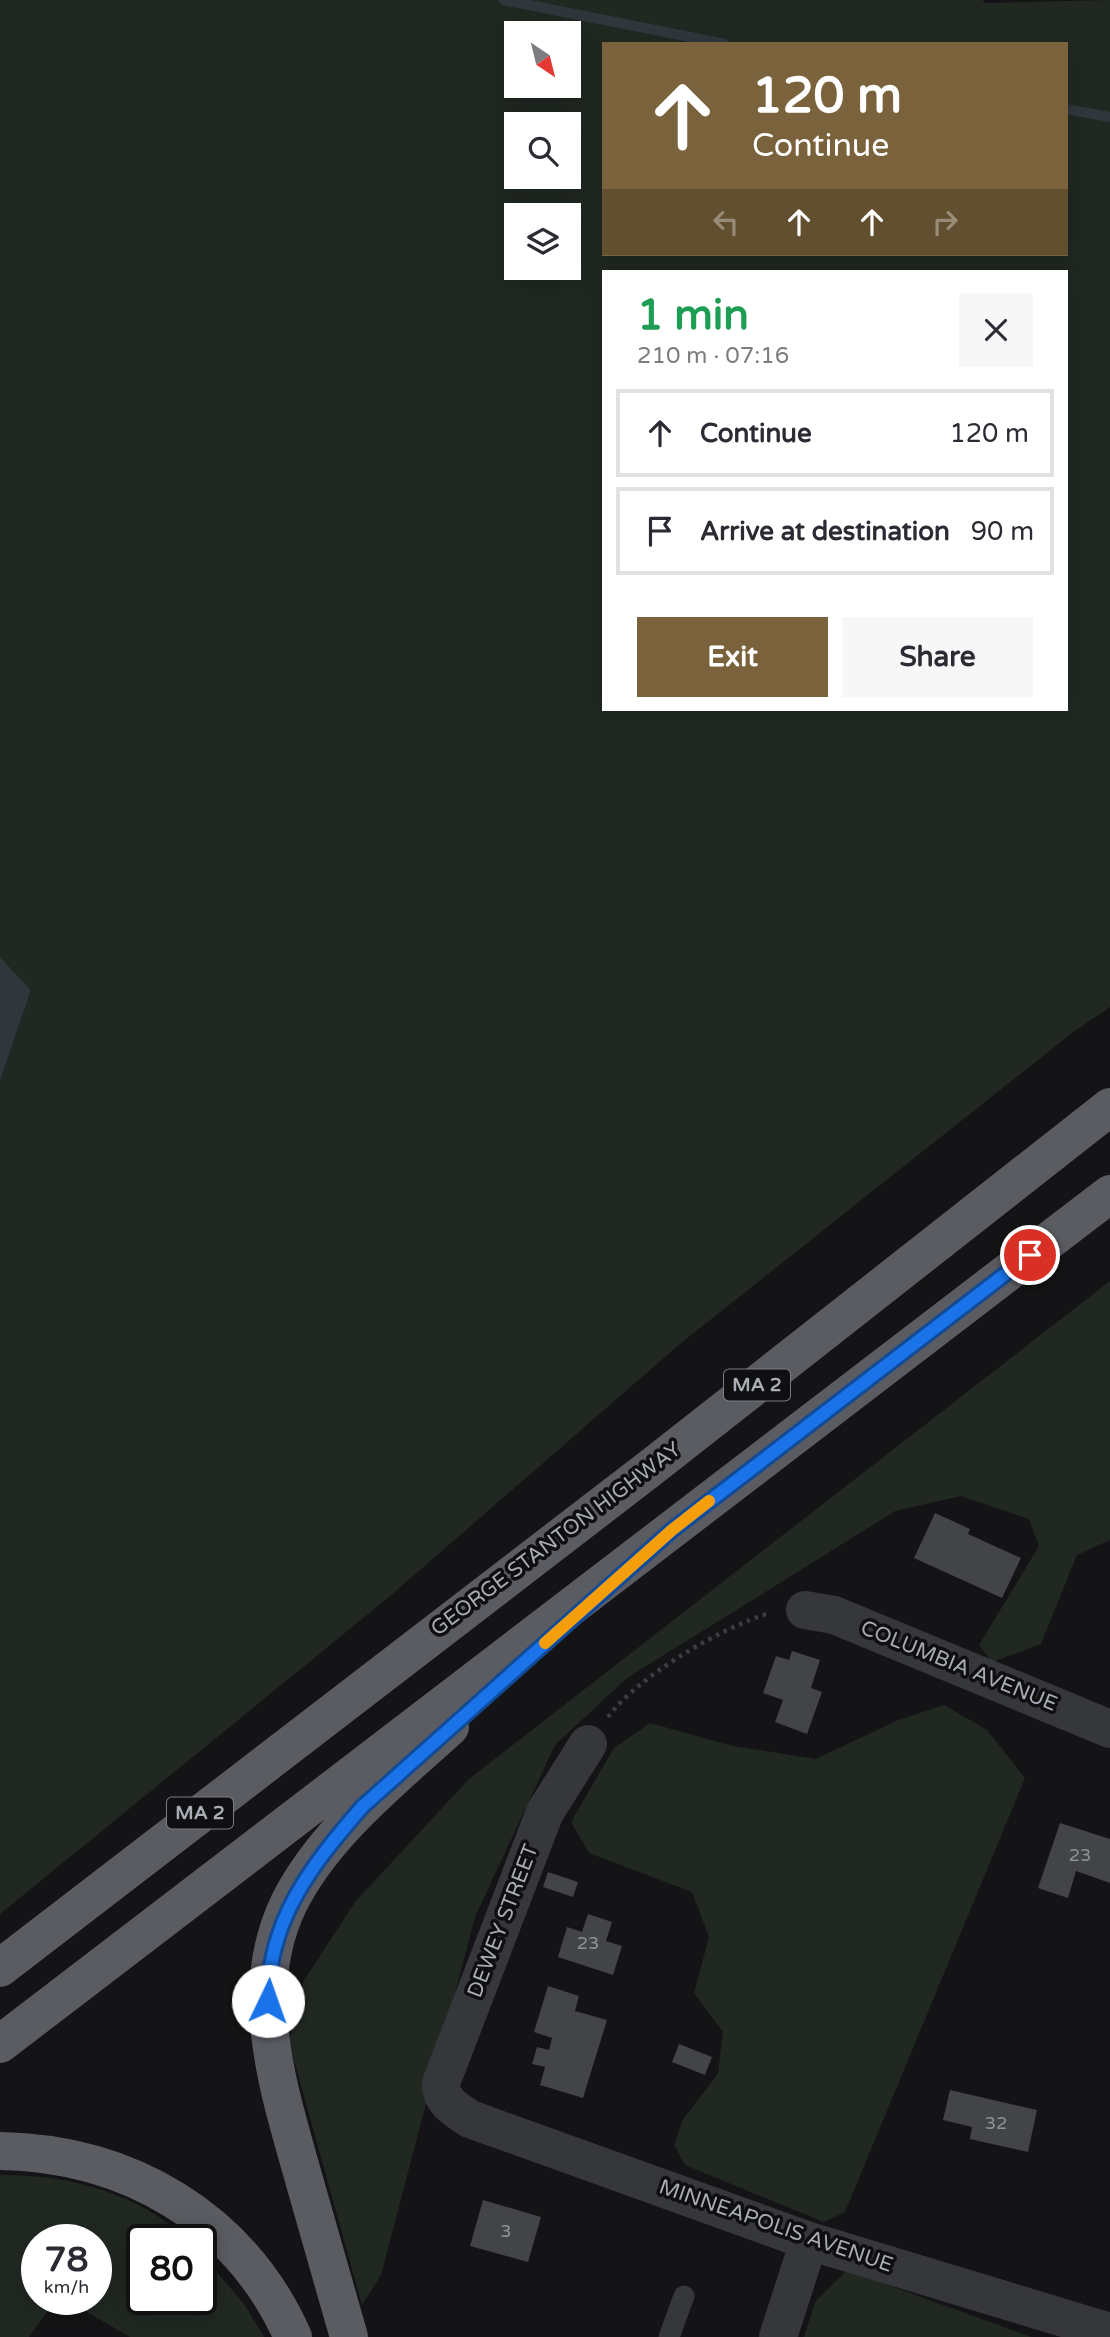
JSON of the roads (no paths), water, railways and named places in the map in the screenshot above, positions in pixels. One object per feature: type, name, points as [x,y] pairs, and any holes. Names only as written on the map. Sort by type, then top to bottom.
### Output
[{"type":"highway","name":"GEORGE STANTON HIGHWAY","points":[[0,1968],[653,1466],[1110,1107]]},
{"type":"highway","name":"MA 2","points":[[0,2044],[1110,1194]]},
{"type":"highway","points":[[349,2337],[281,2096],[268,2026],[268,1977],[275,1940],[290,1902],[330,1843],[362,1807],[672,1530]]},
{"type":"highway","points":[[0,2151],[30,2151],[83,2159],[124,2174],[181,2203],[247,2262],[271,2295],[293,2337]]},
{"type":"street","name":"COLUMBIA AVENUE","points":[[806,1610],[834,1615],[1110,1729]]},
{"type":"street","name":"DEWEY STREET","points":[[449,2104],[443,2096],[441,2083],[545,1812],[588,1744]]},
{"type":"street","name":"MINNEAPOLIS AVENUE","points":[[449,2104],[470,2119],[809,2241],[1110,2332]]},
{"type":"street","points":[[778,2337],[809,2241]]},
{"type":"lane","points":[[668,2337],[684,2296]]},
{"type":"waterway","points":[[504,0],[715,42]]},
{"type":"waterway","points":[[1068,109],[1110,117]]}]
